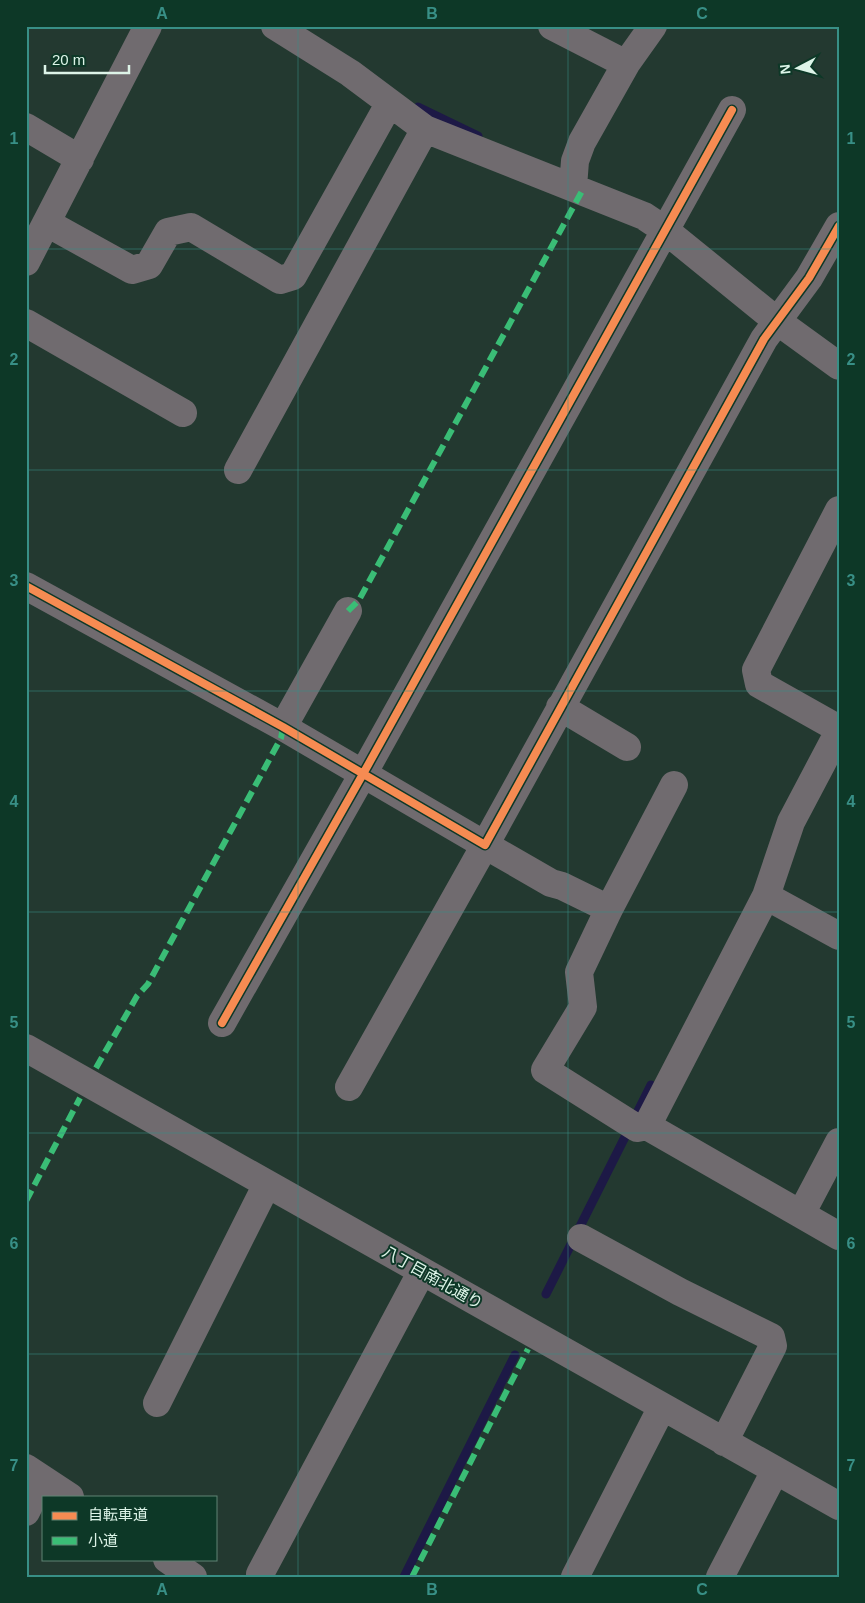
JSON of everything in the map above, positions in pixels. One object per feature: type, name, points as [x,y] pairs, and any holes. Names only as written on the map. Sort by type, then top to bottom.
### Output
[{"type":"street","points":[[26,262],[148,26]]},
{"type":"street","points":[[275,26],[350,73],[389,104],[425,129],[644,216],[839,366]]},
{"type":"street","points":[[552,26],[626,64]]},
{"type":"street","points":[[573,187],[575,161],[582,142],[626,64],[653,26]]},
{"type":"street","points":[[47,223],[132,270],[149,265],[168,232],[191,227],[280,280],[293,276],[389,104]]},
{"type":"street","points":[[222,1023],[363,774],[732,110]]},
{"type":"street","points":[[26,127],[80,159]]},
{"type":"street","points":[[238,470],[425,129]]},
{"type":"street","points":[[348,1087],[486,845],[560,707],[764,339],[809,278],[839,226]]},
{"type":"street","points":[[26,323],[183,413]]},
{"type":"street","points":[[647,1126],[766,896],[791,822],[839,730],[759,684],[756,670],[839,510]]},
{"type":"street","points":[[26,586],[283,727],[551,883],[562,886],[609,909]]},
{"type":"street","points":[[283,727],[348,611]]},
{"type":"street","points":[[560,707],[627,746]]},
{"type":"street","points":[[674,785],[609,909],[579,972],[583,1007],[545,1070],[637,1128],[647,1126],[839,1236]]},
{"type":"street","points":[[766,896],[839,936]]},
{"type":"street","name":"八丁目南北通り","points":[[26,1048],[839,1506]]},
{"type":"street","points":[[800,1214],[839,1142]]},
{"type":"street","points":[[157,1403],[267,1184]]},
{"type":"street","points":[[581,1238],[680,1292],[771,1337],[773,1346],[724,1442]]},
{"type":"street","points":[[260,1574],[422,1271]]},
{"type":"street","points":[[575,1577],[662,1407]]},
{"type":"street","points":[[720,1577],[775,1471]]},
{"type":"street","points":[[26,1512],[34,1474],[68,1496]]},
{"type":"street","points":[[168,1560],[193,1577]]},
{"type":"waterway","points":[[418,107],[478,136]]},
{"type":"waterway","points":[[635,1117],[651,1085]]},
{"type":"waterway","points":[[546,1294],[627,1133]]},
{"type":"waterway","points":[[404,1577],[515,1355]]},
{"type":"marked path","points":[[348,611],[359,600],[582,191]]},
{"type":"marked path","points":[[96,1068],[137,996],[148,984],[281,738],[283,727]]},
{"type":"marked path","points":[[26,1201],[80,1098]]},
{"type":"marked path","points":[[412,1577],[528,1349]]},
{"type":"cycle path","points":[[222,1023],[363,774],[732,110]]},
{"type":"cycle path","points":[[26,586],[283,727],[485,845],[764,339],[809,278],[839,226]]}]
